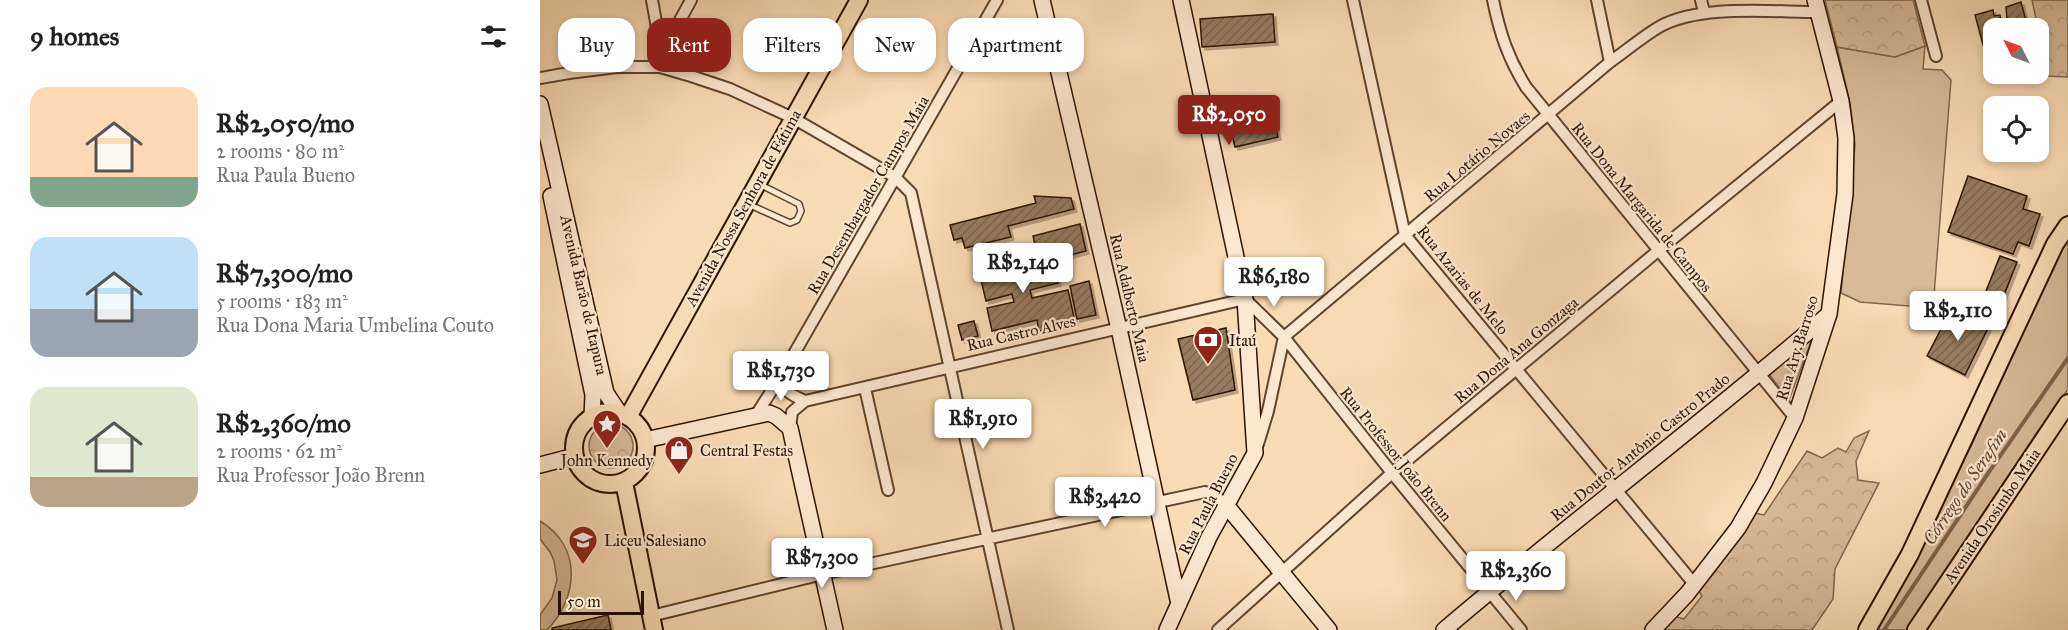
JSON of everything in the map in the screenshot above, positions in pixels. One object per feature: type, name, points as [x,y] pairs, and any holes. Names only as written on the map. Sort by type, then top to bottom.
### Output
[{"type":"main road","name":"Avenida Nossa Senhora de Fátima","points":[[624,415],[859,0]]},
{"type":"main road","name":"Rua Adalberto Maia","points":[[1042,0],[1119,329],[1179,604]]},
{"type":"main road","name":"Rua Paula Bueno","points":[[1167,630],[1226,505],[1255,453],[1245,300],[1181,0]]},
{"type":"main road","name":"Rua Ary Barroso","points":[[1653,630],[1695,585],[1738,528],[1764,483],[1795,418],[1829,314],[1845,194],[1846,138],[1841,101],[1817,6]]},
{"type":"main road","name":"Avenida Barão de Itapura","points":[[540,104],[606,393],[624,415],[636,423],[645,440]]},
{"type":"main road","name":"Avenida Barão de Itapura","points":[[540,146],[593,395],[592,417]]},
{"type":"main road","points":[[1867,630],[1905,563],[2055,244],[2068,225]]},
{"type":"main road","name":"Rua Doutor Antônio Castro Prado","points":[[1444,630],[1616,488],[1759,375],[1829,314]]},
{"type":"main road","name":"Avenida Orosimbo Maia","points":[[1916,630],[2068,403]]},
{"type":"main road","points":[[624,415],[602,413],[592,417],[583,424],[577,434],[574,445],[578,466],[593,481],[603,484],[624,482],[634,475],[642,465],[646,453],[645,440],[769,413],[790,428],[835,630]]},
{"type":"main road","points":[[540,465],[575,456]]},
{"type":"main road","points":[[624,482],[653,623]]},
{"type":"main road","points":[[1226,505],[1329,630]]},
{"type":"street","points":[[652,0],[655,18]]},
{"type":"street","points":[[681,18],[691,0]]},
{"type":"street","name":"Rua Desembargador Campos Maia","points":[[783,373],[997,0]]},
{"type":"street","name":"Rua Azarias de Melo","points":[[1353,0],[1405,235],[1695,585]]},
{"type":"street","name":"Rua Dona Margarida de Campos","points":[[1494,0],[1499,29],[1511,63],[1526,87],[1795,418]]},
{"type":"street","points":[[1597,0],[1610,62]]},
{"type":"street","points":[[1701,0],[1704,12]]},
{"type":"street","points":[[1921,0],[1936,56]]},
{"type":"street","name":"Rua Lotário Novaes","points":[[1284,337],[1549,116],[1610,62],[1659,27],[1704,12],[1817,6]]},
{"type":"street","points":[[540,78],[617,68],[647,67]]},
{"type":"street","points":[[676,72],[730,89],[793,118],[895,177],[911,193],[1008,630]]},
{"type":"street","name":"Rua Dona Ana Gonzaga","points":[[1218,630],[1392,473],[1841,101]]},
{"type":"street","name":"Rua Castro Alves","points":[[805,402],[1245,300]]},
{"type":"street","name":"Rua Professor João Brenn","points":[[1245,300],[1284,337],[1521,630]]},
{"type":"street","points":[[1255,453],[1268,411],[1284,337]]},
{"type":"street","points":[[783,373],[781,381],[787,393],[805,402],[792,412],[790,428]]},
{"type":"street","points":[[756,416],[783,373]]},
{"type":"street","points":[[865,388],[888,490]]},
{"type":"street","points":[[653,623],[823,574],[1155,502],[1206,492],[1213,494],[1226,505]]},
{"type":"lane","points":[[746,203],[790,223],[797,220],[801,211],[799,204],[757,183]]},
{"type":"green space","points":[[1825,0],[1913,0],[1925,46],[1895,57],[1837,47]]},
{"type":"green space","points":[[2032,0],[2068,0],[2068,77],[2049,76],[2049,18],[2036,18]]},
{"type":"green space","points":[[1925,46],[1923,69],[1942,70],[1951,80],[1933,308],[1860,302],[1841,293],[1855,145],[1850,103],[1837,47],[1895,57]]},
{"type":"green space","points":[[2068,238],[2068,389],[1908,630],[1876,630],[1924,541],[1973,442],[2022,330]]},
{"type":"green space","points":[[1812,339],[1789,400],[1768,373]]},
{"type":"green space","points":[[611,424],[627,430],[633,446],[627,462],[611,468],[595,462],[589,446],[595,430]]},
{"type":"green space","points":[[1869,431],[1856,461],[1858,480],[1879,483],[1835,569],[1833,599],[1812,630],[1657,630],[1673,616],[1684,619],[1702,596],[1695,585],[1755,513],[1764,515],[1807,451],[1822,458],[1838,448],[1846,452],[1854,438]]},
{"type":"green space","points":[[540,521],[564,544],[571,573],[570,588],[565,603],[547,630],[540,630],[540,615],[552,598],[557,580],[554,561],[540,539]]},
{"type":"building","points":[[2021,2],[2025,18],[2007,18],[2006,7]]},
{"type":"building","points":[[1993,10],[1994,16],[2000,15],[2000,18],[1983,18],[1983,45],[1975,15]]},
{"type":"building","points":[[1273,14],[1275,42],[1202,47],[1200,19]]},
{"type":"building","points":[[1272,112],[1278,137],[1235,147],[1229,122]]},
{"type":"building","points":[[1968,176],[2027,196],[2023,209],[2040,214],[2029,246],[2018,242],[2013,254],[1948,232]]},
{"type":"building","points":[[1034,196],[1071,198],[1074,209],[1008,226],[1011,237],[965,248],[962,238],[954,240],[950,225],[1036,203]]},
{"type":"building","points":[[1080,224],[1086,251],[1039,263],[1033,236]]},
{"type":"building","points":[[1026,249],[1032,273],[1038,271],[1039,275],[1056,271],[1058,283],[1030,290],[1032,298],[1068,290],[1075,322],[1039,331],[1037,320],[992,331],[987,308],[1014,302],[1012,294],[986,301],[977,263]]},
{"type":"building","points":[[2000,256],[2017,262],[1999,308],[1982,301]]},
{"type":"building","points":[[1089,281],[1096,315],[1077,319],[1070,286]]},
{"type":"building","points":[[1951,310],[1988,328],[1965,375],[1927,356]]},
{"type":"building","points":[[974,321],[978,336],[962,340],[958,325]]},
{"type":"building","name":"Itaú","points":[[1226,328],[1235,390],[1193,400],[1178,339]]},
{"type":"building","points":[[608,615],[611,630],[552,630],[552,628]]},
{"type":"waterway","name":"Córrego do Serafim","points":[[1884,630],[2068,358]]},
{"type":"place","name":"Itaú","points":[[1208,366]]},
{"type":"place","name":"John Kennedy","points":[[607,450]]},
{"type":"place","name":"Central Festas","points":[[679,476]]},
{"type":"place","name":"Liceu Salesiano","points":[[583,566]]}]
